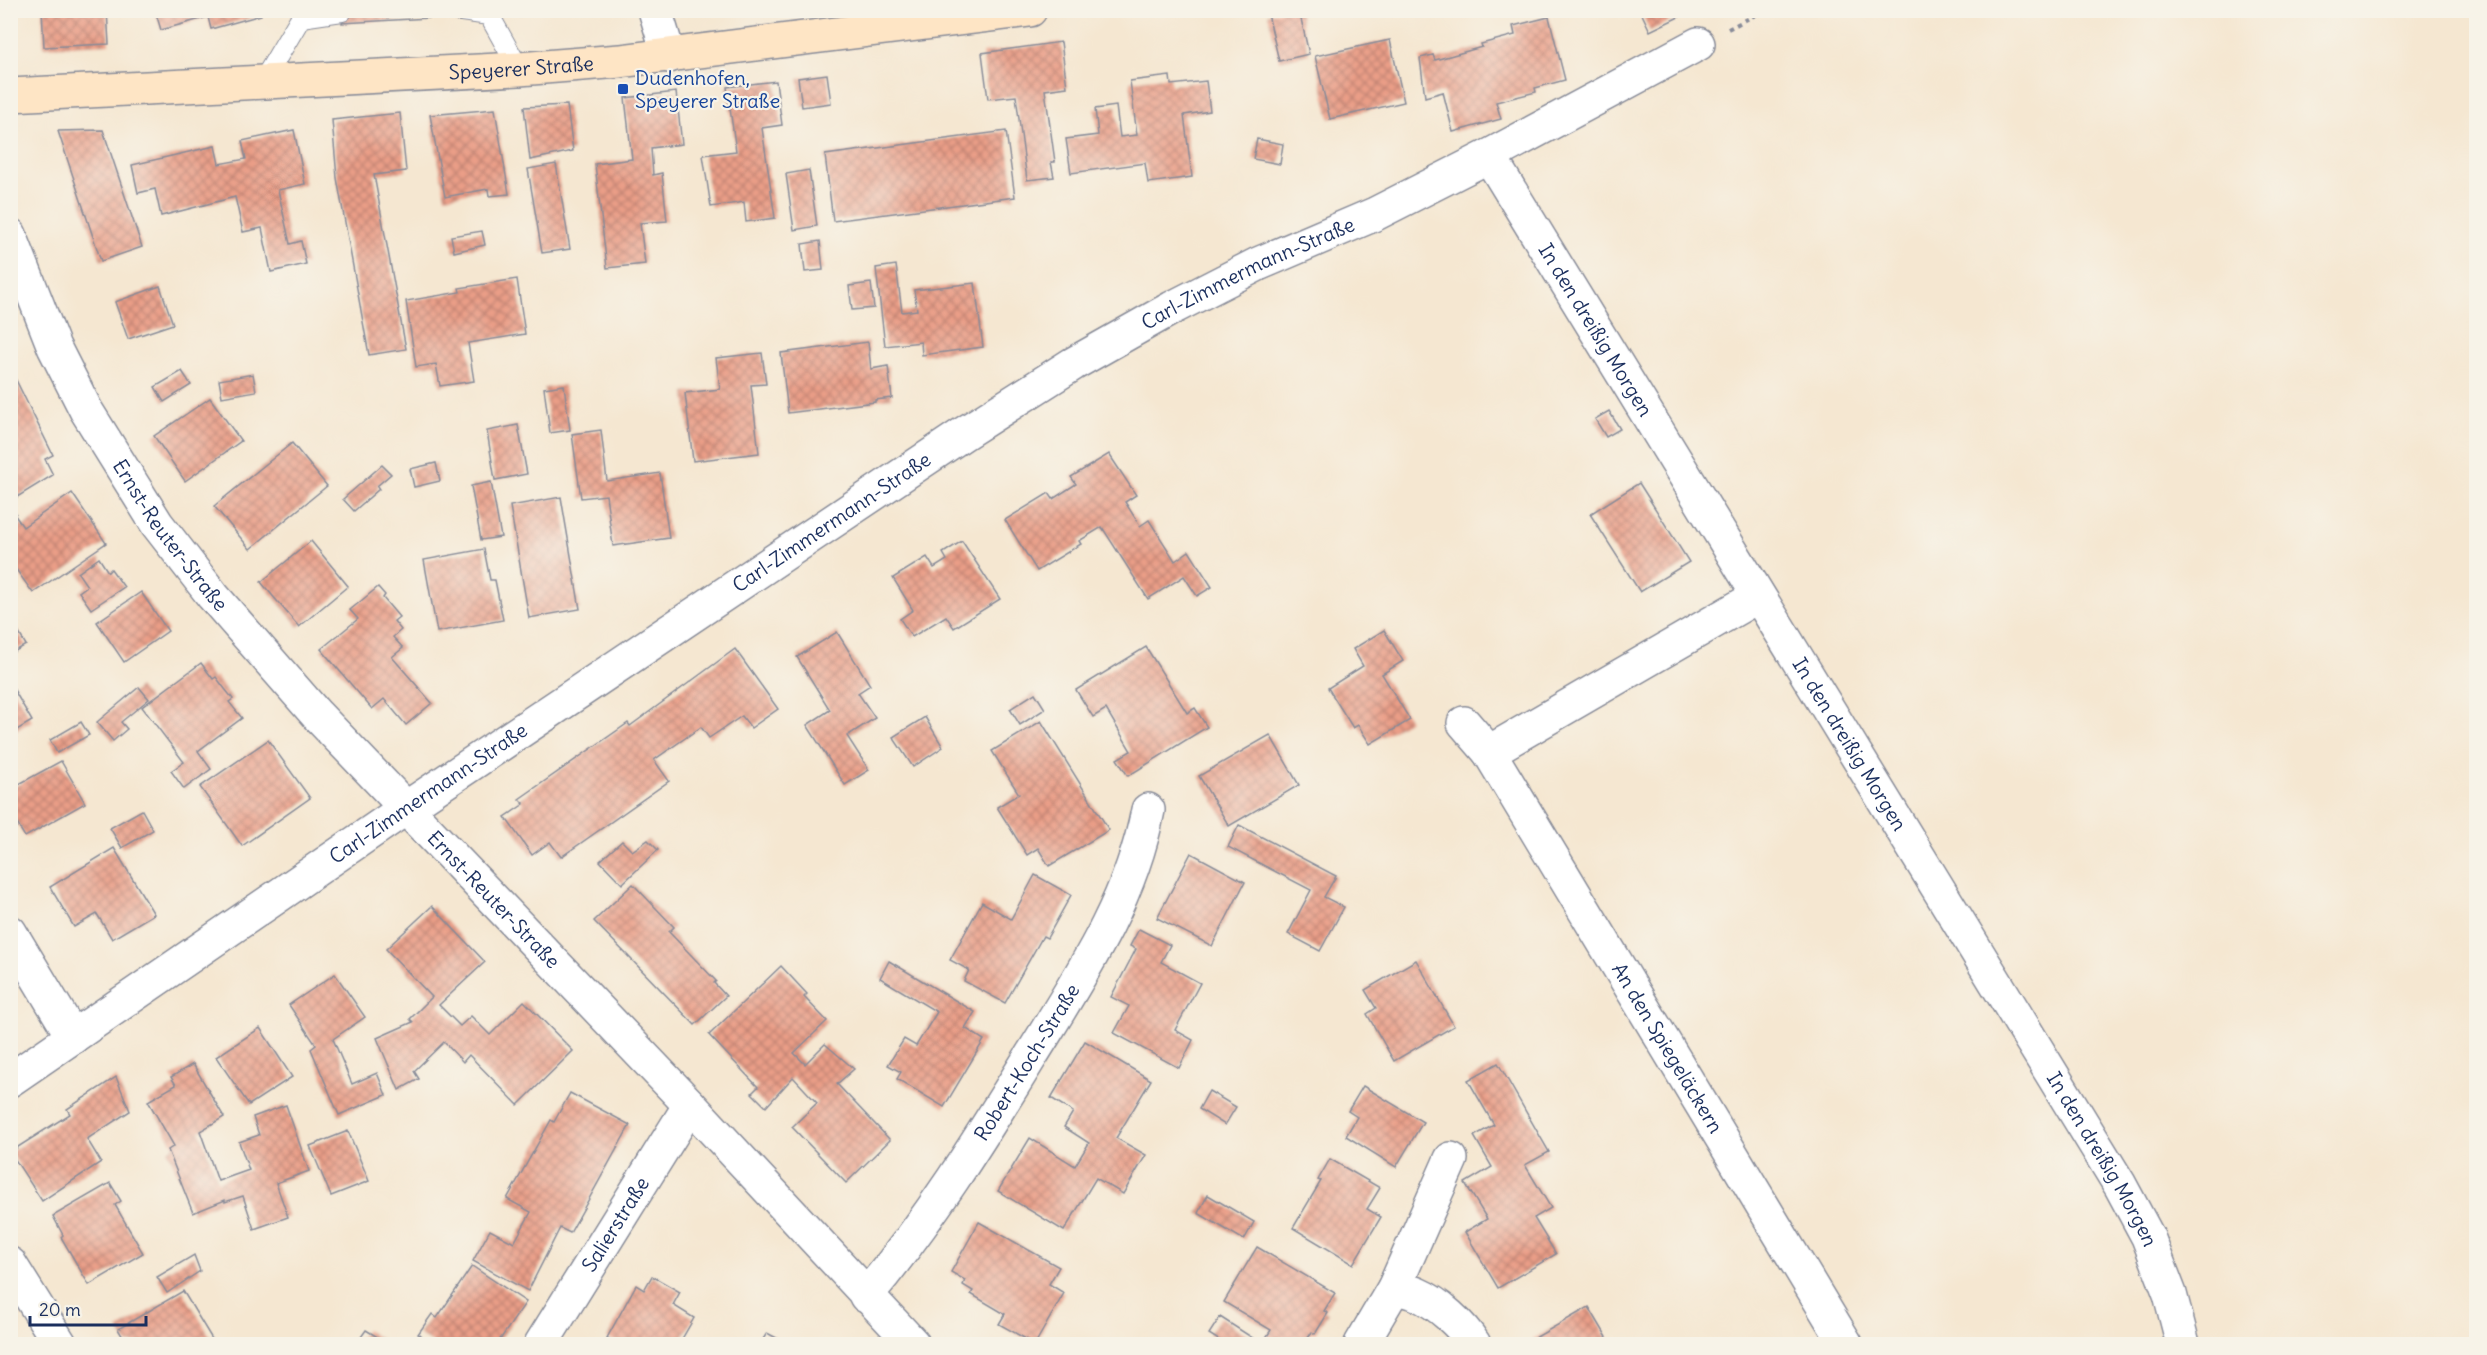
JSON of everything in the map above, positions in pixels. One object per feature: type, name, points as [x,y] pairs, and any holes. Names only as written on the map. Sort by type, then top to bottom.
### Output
[{"type":"main road","name":"Speyerer Straße","points":[[10,95],[519,69],[669,56],[1030,10]]},
{"type":"street","points":[[655,10],[669,56]]},
{"type":"street","name":"Carl-Zimmermann-Straße","points":[[10,1080],[406,808],[963,434],[1073,364],[1172,308],[1258,264],[1375,214],[1698,44]]},
{"type":"street","name":"In den dreißig Morgen","points":[[1489,156],[2120,1185],[2152,1247],[2170,1294],[2183,1344]]},
{"type":"street","name":"Ernst-Reuter-Straße","points":[[10,235],[54,347],[86,410],[157,524],[213,596],[317,715],[690,1105],[866,1296],[900,1340]]},
{"type":"street","points":[[1488,752],[1758,596]]},
{"type":"street","name":"An den Spiegeläckern","points":[[1464,723],[1488,752],[1846,1344]]},
{"type":"street","name":"Robert-Koch-Straße","points":[[866,1296],[903,1252],[942,1196],[1097,949],[1137,856],[1148,810]]},
{"type":"street","points":[[10,932],[73,1037]]},
{"type":"street","name":"Salierstraße","points":[[541,1344],[690,1105]]},
{"type":"street","points":[[1361,1344],[1394,1288],[1451,1160]]},
{"type":"street","points":[[10,1264],[60,1344]]},
{"type":"street","points":[[1394,1288],[1418,1294],[1439,1309],[1467,1334],[1474,1344]]},
{"type":"lane","points":[[455,10],[487,13],[519,69]]},
{"type":"lane","points":[[262,83],[304,14],[342,11]]},
{"type":"building","points":[[42,10],[107,10],[109,44],[44,47]]},
{"type":"building","points":[[155,10],[260,10],[261,15],[211,29],[208,17],[161,30]]},
{"type":"building","points":[[342,10],[429,10],[429,18],[342,23]]},
{"type":"building","points":[[1283,10],[1299,10],[1309,54],[1279,61],[1268,14]]},
{"type":"building","points":[[1640,10],[1686,10],[1687,13],[1650,31]]},
{"type":"building","points":[[1549,17],[1565,80],[1535,88],[1536,92],[1496,102],[1501,119],[1453,132],[1443,92],[1425,97],[1420,58],[1433,55],[1435,60],[1482,47],[1481,44],[1515,35],[1513,26]]},
{"type":"building","points":[[1390,40],[1404,102],[1330,119],[1315,56]]},
{"type":"building","points":[[1061,42],[1067,87],[1045,90],[1055,162],[1051,162],[1054,177],[1027,180],[1016,96],[988,99],[982,53]]},
{"type":"building","points":[[827,74],[831,103],[802,107],[798,78]]},
{"type":"building","points":[[1170,76],[1171,85],[1206,81],[1210,111],[1184,115],[1192,177],[1148,183],[1145,163],[1071,173],[1066,139],[1098,135],[1095,109],[1116,106],[1120,137],[1137,135],[1130,81]]},
{"type":"building","points":[[776,81],[782,125],[762,128],[775,218],[746,222],[744,202],[711,207],[703,155],[736,151],[727,87]]},
{"type":"building","points":[[676,92],[682,144],[651,148],[653,175],[662,173],[667,221],[640,223],[645,264],[607,268],[595,164],[632,159],[625,98]]},
{"type":"building","points":[[567,105],[573,151],[530,160],[524,107]]},
{"type":"building","points":[[495,109],[509,194],[489,196],[488,189],[445,197],[430,115]]},
{"type":"building","points":[[400,113],[406,171],[374,175],[406,349],[369,355],[337,178],[332,120]]},
{"type":"building","points":[[103,130],[142,247],[101,261],[58,131]]},
{"type":"building","points":[[294,130],[305,184],[278,190],[290,244],[301,241],[306,264],[271,272],[262,228],[243,232],[235,197],[161,216],[155,189],[138,193],[132,165],[215,146],[219,164],[246,159],[242,141]]},
{"type":"building","points":[[1006,131],[1015,197],[833,221],[825,155]]},
{"type":"building","points":[[1257,139],[1283,144],[1280,164],[1253,159]]},
{"type":"building","points":[[556,164],[570,249],[542,253],[528,169]]},
{"type":"building","points":[[809,170],[817,226],[794,230],[786,174]]},
{"type":"building","points":[[482,231],[485,245],[454,252],[451,236]]},
{"type":"building","points":[[820,241],[823,270],[805,272],[802,244]]},
{"type":"building","points":[[896,265],[902,312],[917,310],[914,290],[975,283],[983,347],[922,355],[921,342],[885,346],[876,268]]},
{"type":"building","points":[[517,279],[525,334],[468,343],[474,381],[440,386],[436,364],[416,367],[406,301],[460,292],[459,288]]},
{"type":"building","points":[[871,283],[874,308],[852,310],[849,286]]},
{"type":"building","points":[[160,286],[173,324],[128,339],[115,302]]},
{"type":"building","points":[[868,342],[871,369],[888,366],[892,398],[788,413],[781,353]]},
{"type":"building","points":[[762,353],[766,384],[751,385],[759,453],[693,461],[685,393],[720,389],[716,358]]},
{"type":"building","points":[[182,371],[191,385],[164,402],[155,387]]},
{"type":"building","points":[[253,374],[256,391],[222,397],[219,380]]},
{"type":"building","points":[[16,380],[53,455],[45,459],[53,475],[14,499],[10,491],[10,383]]},
{"type":"building","points":[[564,385],[570,430],[550,433],[544,388]]},
{"type":"building","points":[[210,398],[241,441],[185,481],[154,436]]},
{"type":"building","points":[[1609,411],[1620,429],[1606,437],[1595,419]]},
{"type":"building","points":[[518,425],[527,474],[495,480],[487,431]]},
{"type":"building","points":[[601,430],[607,481],[660,473],[669,538],[613,546],[606,495],[581,498],[572,434]]},
{"type":"building","points":[[292,443],[327,486],[250,549],[214,506]]},
{"type":"building","points":[[1109,454],[1136,495],[1125,502],[1140,526],[1149,520],[1175,561],[1189,551],[1212,587],[1197,596],[1184,576],[1148,599],[1102,527],[1079,541],[1081,544],[1037,571],[1005,520],[1049,493],[1053,499],[1076,484],[1071,477]]},
{"type":"building","points":[[436,463],[440,481],[414,487],[410,469]]},
{"type":"building","points":[[382,465],[391,474],[377,486],[379,489],[354,511],[343,499]]},
{"type":"building","points":[[491,482],[501,537],[481,540],[471,486]]},
{"type":"building","points":[[1639,483],[1689,562],[1640,592],[1590,514]]},
{"type":"building","points":[[72,493],[106,543],[33,593],[10,561],[10,504],[23,527]]},
{"type":"building","points":[[561,497],[580,609],[529,618],[510,506]]},
{"type":"building","points":[[311,541],[348,586],[299,627],[261,582]]},
{"type":"building","points":[[962,541],[1000,599],[954,628],[946,616],[912,637],[900,619],[913,610],[893,578],[927,557],[934,568],[947,560],[943,553]]},
{"type":"building","points":[[484,549],[490,580],[495,580],[503,620],[437,632],[424,560]]},
{"type":"building","points":[[99,558],[108,572],[111,569],[124,587],[91,609],[79,592],[87,586],[78,573]]},
{"type":"building","points":[[378,587],[385,595],[383,598],[399,617],[394,621],[401,630],[393,637],[403,648],[392,657],[432,703],[406,725],[384,699],[372,709],[321,649],[358,619],[350,610]]},
{"type":"building","points":[[141,592],[168,631],[124,662],[97,622]]},
{"type":"building","points":[[17,630],[26,645],[10,654],[10,635]]},
{"type":"building","points":[[1384,630],[1403,661],[1382,674],[1410,720],[1370,744],[1358,725],[1353,728],[1328,688],[1363,666],[1353,649]]},
{"type":"building","points":[[837,632],[870,685],[858,693],[875,718],[847,736],[869,770],[845,785],[807,725],[830,710],[797,657]]},
{"type":"building","points":[[1146,647],[1187,713],[1195,708],[1207,727],[1128,776],[1117,759],[1131,751],[1106,709],[1093,717],[1076,690]]},
{"type":"building","points":[[735,649],[778,709],[751,728],[742,716],[709,738],[701,727],[654,760],[669,781],[561,857],[550,842],[532,855],[505,817],[524,804],[519,799],[628,723],[630,726]]},
{"type":"building","points":[[201,663],[213,679],[216,677],[233,699],[229,702],[242,718],[198,751],[211,769],[184,789],[171,771],[184,762],[142,707]]},
{"type":"building","points":[[10,683],[32,721],[10,734]]},
{"type":"building","points":[[139,687],[149,699],[121,722],[127,729],[113,741],[97,722]]},
{"type":"building","points":[[1035,693],[1045,709],[1020,725],[1010,709]]},
{"type":"building","points":[[925,717],[943,747],[913,767],[893,737]]},
{"type":"building","points":[[1041,721],[1109,830],[1049,866],[1038,848],[1027,855],[997,807],[1019,794],[992,751]]},
{"type":"building","points":[[81,722],[89,735],[57,753],[50,740]]},
{"type":"building","points":[[1270,735],[1299,785],[1229,826],[1199,776]]},
{"type":"building","points":[[268,740],[310,798],[242,846],[200,787]]},
{"type":"building","points":[[61,761],[85,803],[25,837],[10,812],[10,789]]},
{"type":"building","points":[[142,810],[153,830],[122,848],[110,828]]},
{"type":"building","points":[[1239,825],[1336,876],[1324,897],[1344,907],[1320,951],[1288,934],[1311,890],[1228,847]]},
{"type":"building","points":[[648,840],[658,850],[622,884],[600,861],[622,841],[632,851]]},
{"type":"building","points":[[114,848],[154,914],[112,939],[97,914],[74,927],[50,887]]},
{"type":"building","points":[[1191,853],[1245,882],[1212,946],[1157,918]]},
{"type":"building","points":[[1035,875],[1071,895],[1047,938],[1043,936],[1005,1003],[964,981],[969,970],[950,960],[982,902],[1011,919]]},
{"type":"building","points":[[633,884],[674,927],[669,932],[716,981],[714,983],[726,996],[695,1025],[594,921]]},
{"type":"building","points":[[432,906],[485,962],[439,1005],[460,1026],[471,1016],[490,1035],[524,1001],[573,1051],[518,1105],[469,1055],[463,1062],[444,1042],[414,1071],[419,1079],[399,1090],[377,1038],[413,1022],[410,1019],[432,997],[386,949]]},
{"type":"building","points":[[1139,929],[1170,945],[1161,962],[1200,983],[1175,1030],[1193,1040],[1179,1068],[1114,1033],[1129,1006],[1111,997],[1136,949],[1130,946]]},
{"type":"building","points":[[1416,960],[1454,1026],[1394,1061],[1367,1014],[1376,1008],[1365,990]]},
{"type":"building","points":[[889,961],[975,1012],[965,1028],[984,1040],[944,1107],[897,1079],[901,1072],[888,1065],[904,1039],[916,1046],[937,1012],[880,978]]},
{"type":"building","points":[[781,966],[807,994],[804,997],[827,1021],[794,1053],[805,1064],[825,1044],[854,1069],[837,1084],[890,1140],[846,1183],[792,1127],[817,1103],[793,1077],[766,1107],[752,1093],[758,1087],[709,1035]]},
{"type":"building","points":[[335,974],[365,1017],[333,1039],[352,1084],[377,1073],[386,1095],[339,1115],[311,1049],[316,1045],[289,1005]]},
{"type":"building","points":[[260,1028],[292,1077],[249,1105],[216,1057]]},
{"type":"building","points":[[1085,1041],[1151,1080],[1116,1138],[1146,1155],[1123,1194],[1096,1178],[1064,1231],[998,1191],[1030,1138],[1075,1166],[1089,1143],[1064,1127],[1073,1112],[1051,1098]]},
{"type":"building","points":[[1498,1063],[1549,1152],[1525,1165],[1551,1208],[1534,1218],[1556,1254],[1498,1288],[1465,1232],[1487,1219],[1465,1183],[1492,1167],[1474,1136],[1494,1125],[1468,1080]]},
{"type":"building","points":[[193,1064],[224,1117],[200,1131],[218,1181],[249,1170],[239,1142],[259,1135],[253,1117],[286,1105],[309,1171],[276,1183],[288,1217],[254,1229],[243,1196],[225,1202],[225,1200],[193,1213],[168,1150],[174,1146],[148,1101],[176,1085],[171,1077]]},
{"type":"building","points":[[116,1077],[130,1111],[87,1139],[101,1162],[42,1201],[10,1152],[70,1114],[67,1109]]},
{"type":"building","points":[[1363,1086],[1423,1122],[1396,1167],[1346,1136],[1357,1117],[1348,1111]]},
{"type":"building","points":[[1209,1091],[1236,1107],[1225,1125],[1199,1109]]},
{"type":"building","points":[[570,1093],[630,1125],[570,1233],[560,1228],[528,1291],[473,1261],[490,1230],[514,1243],[531,1212],[507,1199],[551,1120],[554,1122]]},
{"type":"building","points":[[348,1131],[369,1181],[331,1196],[310,1146]]},
{"type":"building","points":[[1330,1159],[1380,1188],[1367,1209],[1381,1217],[1353,1264],[1293,1228],[1321,1181],[1318,1180]]},
{"type":"building","points":[[110,1183],[121,1201],[115,1205],[143,1253],[89,1285],[61,1237],[63,1235],[53,1216]]},
{"type":"building","points":[[1208,1195],[1254,1222],[1244,1240],[1198,1213]]},
{"type":"building","points":[[979,1222],[1059,1267],[1049,1284],[1064,1293],[1035,1344],[999,1324],[1005,1314],[971,1294],[973,1291],[963,1285],[965,1280],[951,1272]]},
{"type":"building","points":[[1257,1247],[1335,1293],[1324,1311],[1328,1313],[1315,1334],[1312,1332],[1304,1344],[1262,1344],[1271,1330],[1224,1302]]},
{"type":"building","points":[[194,1255],[200,1271],[167,1293],[157,1277]]},
{"type":"building","points":[[472,1266],[526,1302],[497,1344],[434,1344],[418,1334],[432,1314],[437,1318]]},
{"type":"building","points":[[652,1276],[680,1292],[673,1305],[694,1318],[679,1344],[620,1344],[607,1338],[636,1285],[644,1290]]},
{"type":"building","points":[[183,1291],[215,1344],[127,1344],[118,1329]]},
{"type":"building","points":[[1589,1307],[1611,1344],[1536,1344],[1533,1339]]},
{"type":"building","points":[[1220,1317],[1262,1344],[1225,1344],[1209,1334]]},
{"type":"building","points":[[366,1330],[389,1344],[356,1344]]},
{"type":"building","points":[[767,1333],[788,1344],[760,1344]]},
{"type":"place","name":"Dudenhofen, Speyerer Straße","points":[[623,89]]}]
